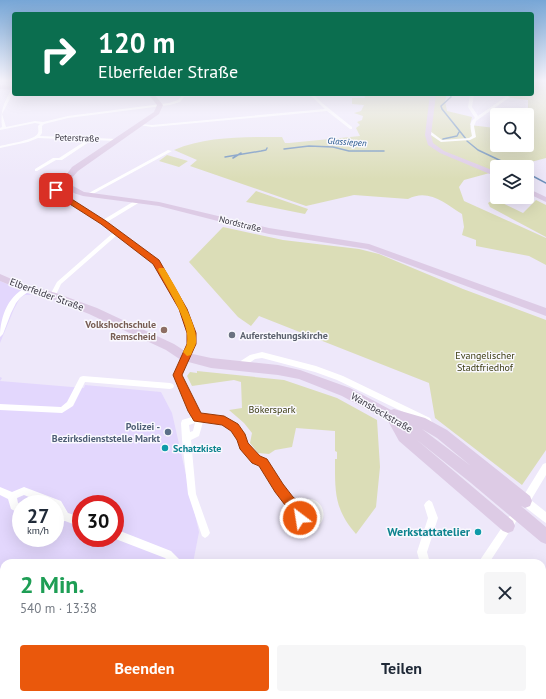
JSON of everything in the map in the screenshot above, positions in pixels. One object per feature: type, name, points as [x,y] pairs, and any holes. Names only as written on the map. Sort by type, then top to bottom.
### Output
[{"type":"main road","points":[[71,173],[89,158],[156,114]]},
{"type":"main road","points":[[431,114],[428,142],[437,150],[490,172]]},
{"type":"main road","name":"Nordstraße","points":[[71,173],[67,182],[69,187],[76,192],[159,204],[269,231],[369,247],[546,312]]},
{"type":"main road","points":[[534,194],[546,200]]},
{"type":"main road","name":"Elberfelder Straße","points":[[0,277],[20,286],[53,295],[93,311],[170,347],[185,357]]},
{"type":"main road","name":"Wansbeckstraße","points":[[185,357],[203,362],[278,370],[300,375],[346,392],[389,414],[450,458],[546,538]]},
{"type":"main road","points":[[389,414],[411,418],[442,434],[524,502]]},
{"type":"main road","points":[[389,414],[404,437],[509,524]]},
{"type":"street","points":[[0,114],[2,129],[35,122],[43,123],[68,117],[94,114]]},
{"type":"street","points":[[141,125],[159,125],[286,114]]},
{"type":"street","points":[[332,114],[351,128]]},
{"type":"street","points":[[474,114],[477,118]]},
{"type":"street","points":[[429,132],[441,141],[470,139],[474,137],[472,126],[477,118],[483,114]]},
{"type":"street","name":"Peterstraße","points":[[37,137],[40,133],[40,126],[43,123]]},
{"type":"street","name":"Peterstraße","points":[[0,147],[27,141],[37,137],[117,140]]},
{"type":"street","points":[[37,170],[55,159],[54,158],[56,156],[71,154],[93,138]]},
{"type":"street","points":[[89,194],[170,151]]},
{"type":"street","points":[[71,173],[63,174],[57,177],[54,186],[56,190],[67,200],[103,222],[156,262],[169,282],[183,309],[191,333],[192,344],[178,375],[185,394],[198,418],[199,423],[196,433],[186,439]]},
{"type":"street","points":[[103,222],[138,201]]},
{"type":"street","points":[[53,295],[59,283],[117,232]]},
{"type":"street","points":[[0,334],[15,299],[22,292],[30,288]]},
{"type":"street","points":[[239,366],[253,357],[262,356],[316,369],[358,385],[418,414],[427,420],[429,427]]},
{"type":"street","points":[[0,407],[62,410],[70,404],[83,379],[170,386]]},
{"type":"street","points":[[206,533],[192,494],[186,439],[185,423],[198,418],[224,421],[234,428],[244,445],[256,460],[263,463],[279,488],[289,501],[299,510]]},
{"type":"street","points":[[485,559],[546,467]]},
{"type":"street","points":[[0,491],[12,496]]},
{"type":"street","points":[[14,495],[24,491],[34,495]]},
{"type":"street","points":[[524,502],[546,518]]},
{"type":"street","points":[[424,559],[422,552],[433,518],[429,505]]},
{"type":"street","points":[[65,516],[72,519]]},
{"type":"street","points":[[124,537],[168,554],[173,559]]},
{"type":"shaded area","points":[[0,281],[32,295],[25,295],[20,298],[0,343]]},
{"type":"shaded area","points":[[0,381],[84,388],[85,385],[161,392],[172,413],[199,532],[194,559],[0,559]]},
{"type":"green space","points":[[356,114],[458,114],[472,117],[470,125],[490,127],[490,152],[534,152],[534,114],[546,114],[546,158],[534,161],[490,160],[490,173],[464,180],[459,187],[464,201],[546,238],[546,265],[529,256],[476,246],[476,240],[462,235],[464,227],[462,214],[436,198],[422,195],[408,199],[354,195],[306,206],[190,166],[197,160],[174,150],[200,142],[227,138],[282,137],[285,143],[289,143],[360,136],[356,128],[360,125],[357,122],[362,120],[363,116]]},
{"type":"green space","points":[[167,155],[188,161],[179,167],[159,161]]},
{"type":"green space","points":[[256,191],[308,209],[305,214],[246,202]]},
{"type":"green space","points":[[536,200],[546,205],[546,237],[490,207],[488,203],[490,202],[490,204],[504,204],[523,213],[532,204],[534,204]]},
{"type":"green space","name":"Evangelischer Stadtfriedhof","points":[[223,227],[283,240],[359,249],[379,254],[463,289],[546,320],[546,450],[522,485],[435,418],[429,383],[259,316],[251,326],[238,317],[189,262]]},
{"type":"green space","name":"Bökerspark","points":[[197,371],[284,380],[337,398],[377,420],[380,467],[376,507],[356,534],[343,516],[337,499],[335,481],[335,459],[337,459],[337,452],[335,451],[335,431],[296,428],[292,447],[275,450],[269,454],[258,453],[250,443],[252,433],[244,423],[229,410],[242,408],[241,382],[234,380],[192,386],[187,376],[190,372],[197,373]]},
{"type":"waterway","points":[[446,114],[466,139]]},
{"type":"waterway","name":"Glassiepen","points":[[443,139],[457,136],[459,132]]},
{"type":"waterway","points":[[467,141],[478,150],[499,160]]},
{"type":"waterway","name":"Glassiepen","points":[[284,149],[309,146],[333,147],[349,151],[384,151]]},
{"type":"waterway","name":"Glassiepen","points":[[238,155],[266,150],[267,148]]},
{"type":"waterway","name":"Glassiepen","points":[[225,157],[238,155]]},
{"type":"waterway","name":"Glassiepen","points":[[233,158],[238,155]]},
{"type":"waterway","points":[[534,177],[546,183]]},
{"type":"slow traffic","points":[[162,270],[183,309],[188,322],[192,344],[187,352]]},
{"type":"place","name":"Volkshochschule Remscheid","points":[[164,330]]},
{"type":"place","name":"Auferstehungskirche","points":[[232,335]]},
{"type":"place","name":"Polizei - Bezirksdienststelle Markt","points":[[168,432]]},
{"type":"place","name":"Schatzkiste","points":[[165,448]]},
{"type":"place","name":"Werkstattatelier","points":[[478,532]]},
{"type":"route","points":[[56,190],[67,200],[89,212],[156,262],[169,282],[183,309],[191,333],[192,344],[178,372],[178,375],[180,384],[194,411],[198,418],[224,421],[229,423],[234,428],[244,445],[256,460],[263,463],[279,488],[289,501],[299,510],[300,518]]}]
